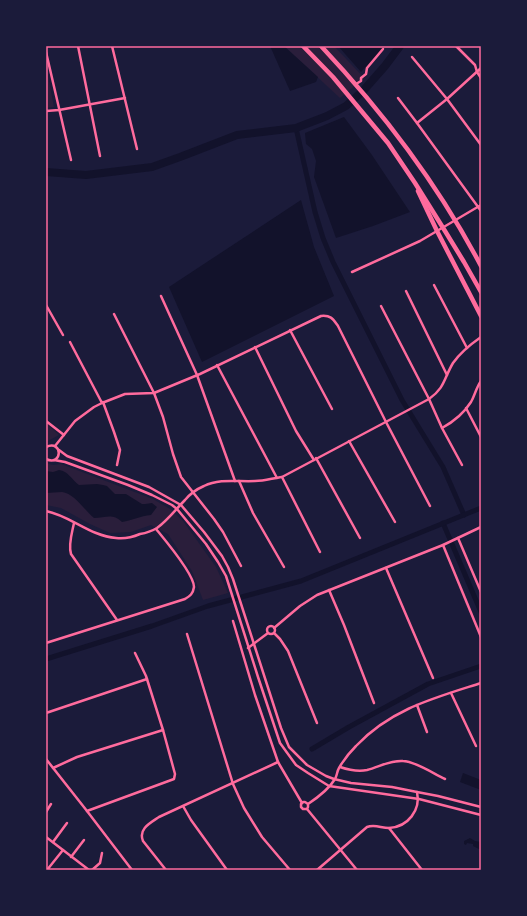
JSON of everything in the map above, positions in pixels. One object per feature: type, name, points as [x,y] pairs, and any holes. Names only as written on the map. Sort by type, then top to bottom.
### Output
[{"type":"highway","points":[[302,46],[333,77],[388,143],[415,183],[481,292]]},
{"type":"highway","points":[[321,46],[356,85],[398,136],[426,175],[481,266]]},
{"type":"highway","points":[[415,183],[419,196],[481,316]]},
{"type":"street","points":[[78,46],[100,156]]},
{"type":"street","points":[[112,46],[137,149]]},
{"type":"street","points":[[456,46],[475,65],[481,78]]},
{"type":"street","points":[[356,85],[361,81],[361,78],[366,74],[367,68],[383,49]]},
{"type":"street","points":[[46,52],[71,160]]},
{"type":"street","points":[[412,57],[447,99],[481,145]]},
{"type":"street","points":[[417,123],[447,99],[481,68]]},
{"type":"street","points":[[46,111],[90,105],[125,98]]},
{"type":"street","points":[[398,98],[480,206],[481,210]]},
{"type":"street","points":[[352,272],[420,241],[480,206]]},
{"type":"street","points":[[434,285],[467,348]]},
{"type":"street","points":[[406,291],[448,376]]},
{"type":"street","points":[[161,296],[197,375],[235,481]]},
{"type":"street","points":[[46,305],[63,335]]},
{"type":"street","points":[[381,306],[462,465]]},
{"type":"street","points":[[114,314],[154,393],[181,477],[211,514],[223,532],[241,566]]},
{"type":"street","points":[[55,446],[75,421],[102,403],[124,394],[154,393],[197,375],[290,330],[326,315],[330,316],[338,326],[430,506]]},
{"type":"street","points":[[290,330],[332,409]]},
{"type":"street","points":[[46,510],[99,535],[115,538],[135,536],[156,529],[181,505],[184,500],[193,492],[205,485],[226,480],[269,480],[282,477],[429,399],[442,387],[454,362],[467,348],[481,337]]},
{"type":"street","points":[[70,342],[102,403],[114,432],[120,450],[117,466]]},
{"type":"street","points":[[254,347],[296,431],[315,459],[360,538]]},
{"type":"street","points":[[217,365],[277,478]]},
{"type":"street","points":[[442,428],[455,420],[466,408],[481,381]]},
{"type":"street","points":[[466,408],[481,437]]},
{"type":"street","points":[[46,421],[64,434]]},
{"type":"street","points":[[349,441],[395,522]]},
{"type":"street","points":[[46,447],[50,445],[55,446],[66,456],[149,488],[181,505],[204,532],[222,556],[236,587],[281,728],[289,747],[307,765],[334,779],[351,783],[392,787],[438,796],[481,807]]},
{"type":"street","points":[[54,460],[58,456],[58,450]]},
{"type":"street","points":[[46,459],[50,461],[54,460],[65,462],[152,494],[177,509],[206,544],[226,576],[248,648],[280,743],[296,765],[329,786],[419,799],[481,815]]},
{"type":"street","points":[[282,477],[320,552]]},
{"type":"street","points":[[239,481],[253,513],[284,567]]},
{"type":"street","points":[[74,523],[70,543],[71,554],[117,620]]},
{"type":"street","points":[[317,723],[288,651],[274,633],[274,628],[300,606],[317,595],[445,545],[481,527]]},
{"type":"street","points":[[46,643],[185,600],[191,596],[194,585],[174,552],[156,529]]},
{"type":"street","points":[[457,539],[481,592]]},
{"type":"street","points":[[445,545],[481,637]]},
{"type":"street","points":[[386,568],[433,678]]},
{"type":"street","points":[[329,590],[374,703]]},
{"type":"street","points":[[233,621],[255,695],[278,762],[302,803],[300,806],[301,808],[304,810],[307,809],[357,870]]},
{"type":"street","points":[[268,633],[268,627],[272,626],[274,628]]},
{"type":"street","points":[[248,648],[268,633],[274,633]]},
{"type":"street","points":[[187,634],[233,784],[244,808],[262,837],[290,870]]},
{"type":"street","points":[[87,811],[174,779],[175,774],[163,730],[146,676],[135,653]]},
{"type":"street","points":[[46,713],[146,679]]},
{"type":"street","points":[[307,809],[308,804],[320,796],[329,786],[340,767],[356,746],[377,726],[395,715],[417,705],[451,692],[481,683]]},
{"type":"street","points":[[451,692],[476,746]]},
{"type":"street","points":[[417,705],[427,732]]},
{"type":"street","points":[[53,768],[77,757],[163,730]]},
{"type":"street","points":[[46,759],[132,870]]},
{"type":"street","points":[[340,767],[360,771],[368,770],[389,762],[404,760],[412,762],[445,780]]},
{"type":"street","points":[[166,870],[143,841],[141,833],[144,829],[159,817],[278,762]]},
{"type":"street","points":[[317,870],[367,827],[374,826],[388,828],[404,824],[414,814],[419,799],[417,792]]},
{"type":"street","points":[[302,803],[305,802],[308,804]]},
{"type":"street","points":[[46,812],[51,804]]},
{"type":"street","points":[[183,806],[191,820],[227,870]]},
{"type":"street","points":[[53,842],[67,823]]},
{"type":"street","points":[[388,828],[422,870]]},
{"type":"street","points":[[46,836],[89,870]]},
{"type":"street","points":[[71,856],[84,840]]},
{"type":"street","points":[[47,869],[62,850]]},
{"type":"street","points":[[92,870],[100,863],[102,853]]},
{"type":"shaded area","points":[[270,46],[284,46],[318,77],[316,82],[290,91]]},
{"type":"shaded area","points":[[284,46],[334,46],[364,78],[340,98]]},
{"type":"shaded area","points":[[338,46],[385,46],[361,72]]},
{"type":"shaded area","points":[[46,71],[54,107],[46,108]]},
{"type":"shaded area","points":[[344,117],[372,155],[410,212],[336,238],[314,177],[316,161],[312,149],[306,144],[305,133]]},
{"type":"shaded area","points":[[301,200],[314,247],[334,296],[202,362],[169,287]]},
{"type":"shaded area","points":[[46,423],[59,435],[46,442]]},
{"type":"shaded area","points":[[46,462],[51,465],[61,464],[153,499],[170,509],[183,521],[216,567],[228,593],[203,600],[192,571],[168,534],[151,525],[131,532],[110,533],[61,508],[46,505]]},
{"type":"shaded area","points":[[59,470],[67,474],[79,485],[97,484],[107,486],[115,494],[126,494],[142,504],[152,503],[157,507],[151,515],[122,522],[112,517],[94,518],[75,499],[66,493],[46,493],[46,471],[53,472]]},
{"type":"shaded area","points":[[463,773],[481,780],[481,790],[460,782]]},
{"type":"shaded area","points":[[470,838],[481,842],[481,850],[473,846],[473,844],[464,844],[464,841]]},
{"type":"waterway","points":[[46,172],[86,175],[152,167],[237,135],[296,128],[327,116],[346,106],[363,91],[400,46]]},
{"type":"waterway","points":[[296,128],[315,212],[323,238],[333,262],[402,400],[443,467],[464,515]]},
{"type":"waterway","points":[[46,659],[152,626],[208,606],[301,581],[481,508]]},
{"type":"waterway","points":[[443,523],[481,612]]},
{"type":"waterway","points":[[312,749],[428,684],[481,666]]}]
